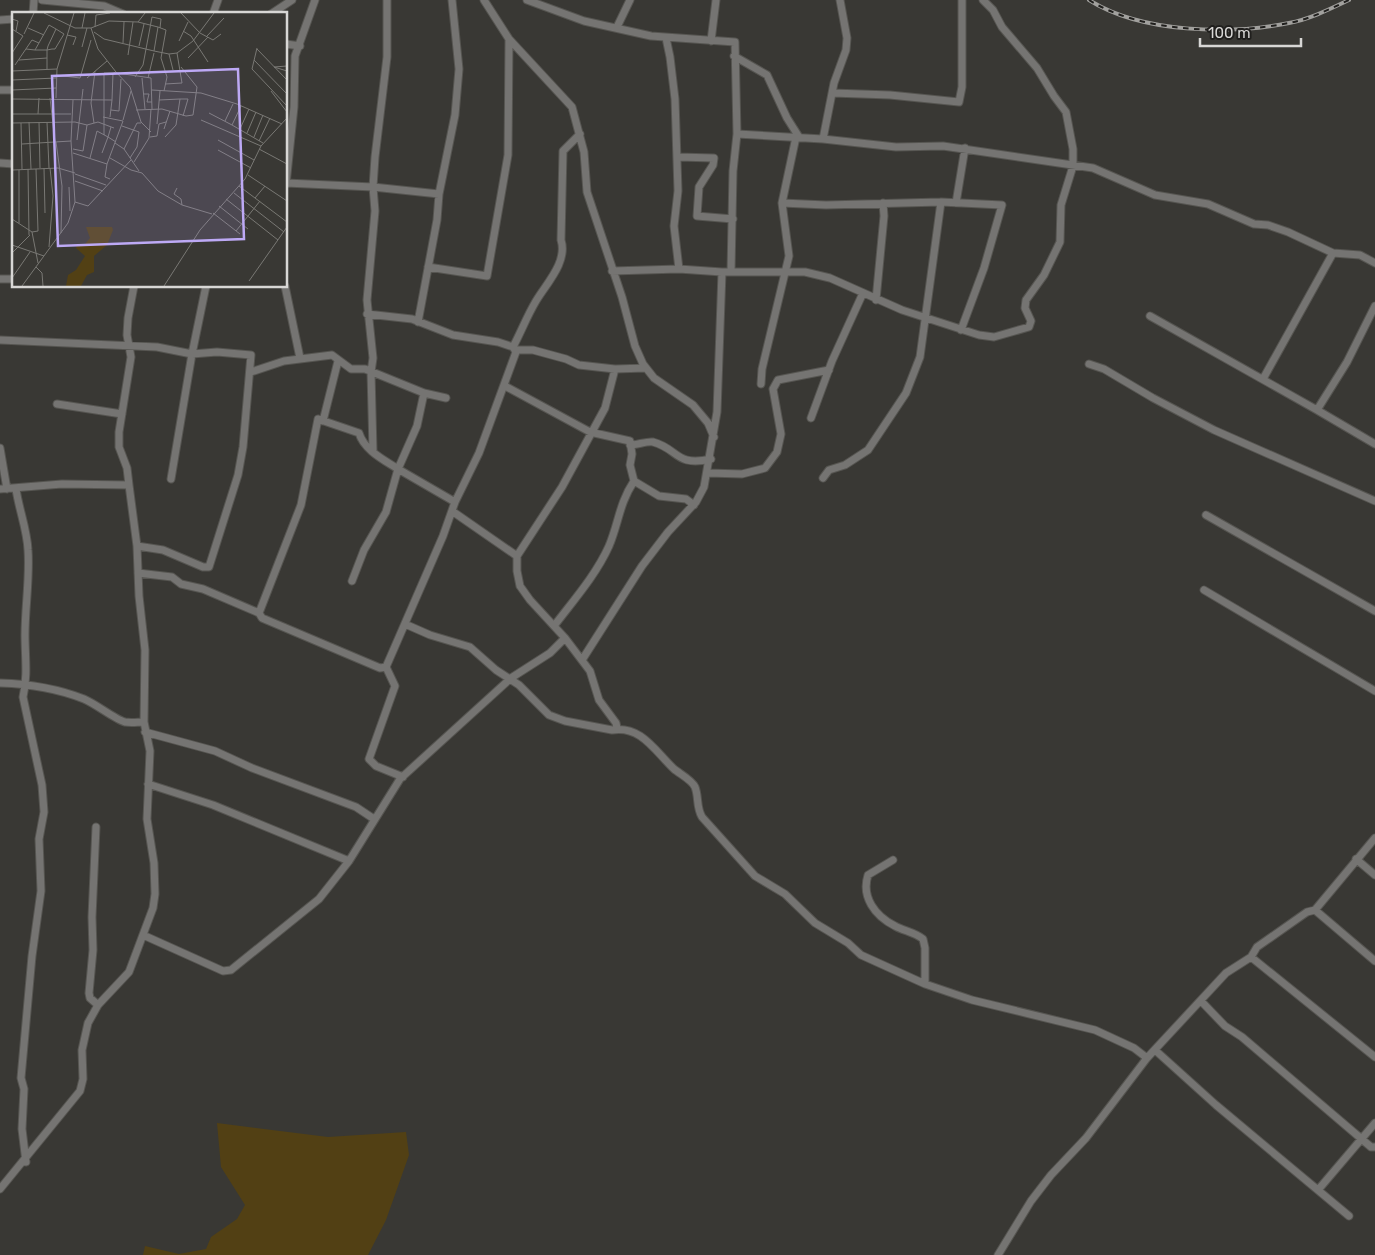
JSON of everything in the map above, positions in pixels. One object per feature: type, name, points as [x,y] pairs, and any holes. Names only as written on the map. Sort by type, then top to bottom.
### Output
[{"type":"street","points":[[42,0],[104,6],[118,12]]},
{"type":"street","points":[[214,12],[218,0]]},
{"type":"street","points":[[274,12],[292,0]]},
{"type":"street","points":[[288,165],[294,107],[295,56],[315,0]]},
{"type":"street","points":[[373,451],[372,346],[367,314],[375,212],[373,188],[387,57],[386,0]]},
{"type":"street","points":[[418,322],[436,220],[438,194],[455,115],[459,69],[452,0]]},
{"type":"street","points":[[484,0],[509,40],[572,107],[580,134],[587,192],[635,346],[646,368],[654,378],[693,405],[708,423],[714,437]]},
{"type":"street","points":[[618,27],[630,0]]},
{"type":"street","points":[[711,41],[716,0]]},
{"type":"street","points":[[823,139],[832,93],[846,50],[840,0]]},
{"type":"street","points":[[832,93],[890,95],[958,102],[962,87],[962,0]]},
{"type":"street","points":[[612,271],[679,269],[785,274],[805,272],[817,274],[876,300],[961,330],[994,337],[1029,327],[1031,321],[1025,308],[1026,300],[1044,275],[1060,242],[1060,204],[1073,166],[1073,149],[1066,112],[1054,96],[1038,68],[1002,27],[993,10],[983,0]]},
{"type":"street","points":[[533,1],[566,16],[666,38],[735,42],[737,134],[733,171],[734,219],[731,272]]},
{"type":"street","points":[[666,38],[673,78],[678,157],[674,226],[679,269]]},
{"type":"street","points":[[428,266],[487,276],[508,155],[509,40]]},
{"type":"street","points":[[288,44],[300,46]]},
{"type":"street","points":[[734,56],[767,75],[798,137],[782,203],[789,256],[762,370],[761,384]]},
{"type":"street","points":[[403,778],[376,766],[369,759],[395,686],[386,667],[455,502],[479,453],[505,386],[514,348],[537,299],[550,281],[560,258],[563,247],[561,240],[563,151],[580,134]]},
{"type":"street","points":[[737,134],[798,137],[896,146],[965,148],[1094,168],[1155,195],[1208,204],[1254,224],[1268,225],[1288,232],[1333,253],[1360,255],[1375,263]]},
{"type":"street","points":[[956,203],[965,148]]},
{"type":"street","points":[[678,157],[706,156],[714,158],[713,165],[699,187],[697,216],[734,219]]},
{"type":"street","points":[[288,184],[373,188],[438,194]]},
{"type":"street","points":[[782,203],[826,205],[941,202],[1002,205],[984,268],[961,330]]},
{"type":"street","points":[[823,478],[829,470],[845,465],[868,450],[906,393],[920,357],[941,202]]},
{"type":"street","points":[[876,300],[884,216],[883,203]]},
{"type":"street","points":[[1263,380],[1333,253]]},
{"type":"street","points":[[582,660],[642,566],[668,532],[694,505],[704,487],[714,437],[718,395],[722,272]]},
{"type":"street","points":[[0,1189],[26,1161],[54,1126],[82,1086],[83,1038],[98,1005],[129,972],[143,935],[155,894],[154,862],[148,819],[150,751],[144,722],[146,666],[137,546],[127,468],[119,447],[118,432],[130,357],[128,318],[134,288]]},
{"type":"street","points":[[171,478],[192,354],[206,288]]},
{"type":"street","points":[[286,288],[300,358]]},
{"type":"street","points":[[811,418],[829,370],[863,293]]},
{"type":"street","points":[[1317,410],[1348,362],[1375,306]]},
{"type":"street","points":[[367,314],[390,315],[418,322],[454,335],[498,342],[514,348],[533,350],[579,364],[615,369],[646,368]]},
{"type":"street","points":[[1150,316],[1374,440]]},
{"type":"street","points":[[0,340],[157,346],[192,354],[217,352],[248,354],[251,356],[251,372],[238,475],[210,566],[203,567],[163,550],[137,546]]},
{"type":"street","points":[[251,372],[300,358],[332,355],[351,369],[365,369],[424,393],[446,398]]},
{"type":"street","points":[[323,421],[338,361]]},
{"type":"street","points":[[1089,364],[1104,369],[1153,398],[1214,430],[1375,501]]},
{"type":"street","points":[[615,369],[604,408],[562,487],[517,556],[517,571],[520,586],[530,600],[565,638],[590,671],[599,700],[616,723],[617,728]]},
{"type":"street","points":[[708,474],[742,474],[764,468],[777,452],[781,434],[773,389],[778,380],[829,370]]},
{"type":"street","points":[[505,386],[590,432],[630,441],[632,454],[630,465],[634,481],[623,498],[609,546],[596,569],[554,626]]},
{"type":"street","points":[[352,581],[364,550],[386,512],[398,469],[417,426],[424,393]]},
{"type":"street","points":[[57,404],[122,414]]},
{"type":"street","points":[[259,613],[301,505],[318,419],[359,433],[365,444],[377,457],[455,502]]},
{"type":"street","points":[[630,446],[651,442],[660,445],[675,456],[694,462],[710,458]]},
{"type":"street","points":[[0,448],[4,489],[62,484],[129,485]]},
{"type":"street","points":[[634,481],[633,479],[660,496],[686,499],[694,505]]},
{"type":"street","points":[[16,489],[19,513],[25,528],[28,550],[26,684],[23,697],[42,785],[44,812],[39,839],[41,891],[32,956],[20,1078],[24,1089],[22,1129],[26,1161]]},
{"type":"street","points":[[452,511],[517,556]]},
{"type":"street","points":[[1206,515],[1375,611]]},
{"type":"street","points":[[138,573],[172,577],[181,584],[203,589],[259,613],[262,618],[380,668],[386,667]]},
{"type":"street","points":[[1204,590],[1375,691]]},
{"type":"street","points":[[405,624],[430,635],[470,648],[496,670],[511,678],[542,708],[557,718],[612,730],[617,728],[634,732],[644,737],[693,784],[698,809],[702,817],[755,876],[785,894],[803,913],[848,943],[861,955],[925,984],[972,1000],[1028,1012],[1095,1030],[1134,1048],[1147,1058]]},
{"type":"street","points":[[143,935],[227,972],[319,899],[349,861],[396,785],[403,778],[511,678],[550,652],[565,638]]},
{"type":"street","points":[[0,683],[55,688],[86,699],[125,722],[144,722]]},
{"type":"street","points":[[145,732],[215,751],[252,768],[356,807],[374,819]]},
{"type":"street","points":[[148,784],[214,805],[349,861]]},
{"type":"street","points":[[96,827],[92,917],[93,950],[89,993],[90,998],[98,1005]]},
{"type":"street","points":[[998,1255],[1031,1201],[1051,1175],[1086,1138],[1147,1058],[1226,973],[1251,957],[1257,946],[1306,912],[1315,910],[1375,838]]},
{"type":"street","points":[[1356,859],[1375,875]]},
{"type":"street","points":[[893,860],[868,875],[866,882],[867,893],[871,907],[888,922],[923,939],[925,948],[925,984]]},
{"type":"street","points":[[1315,910],[1375,961]]},
{"type":"street","points":[[1251,957],[1375,1057]]},
{"type":"street","points":[[1201,1001],[1225,1026],[1242,1037],[1371,1147],[1375,1148]]},
{"type":"street","points":[[1155,1050],[1216,1105],[1349,1216]]},
{"type":"street","points":[[1318,1190],[1375,1123]]},
{"type":"shaded area","points":[[217,1123],[328,1137],[406,1132],[409,1155],[386,1220],[368,1255],[143,1255],[145,1246],[179,1254],[206,1249],[211,1237],[237,1219],[245,1205],[221,1167]]},
{"type":"railway","points":[[1089,0],[1110,11],[1134,19],[1160,25],[1214,30],[1266,27],[1289,23],[1312,16],[1349,0]]}]
